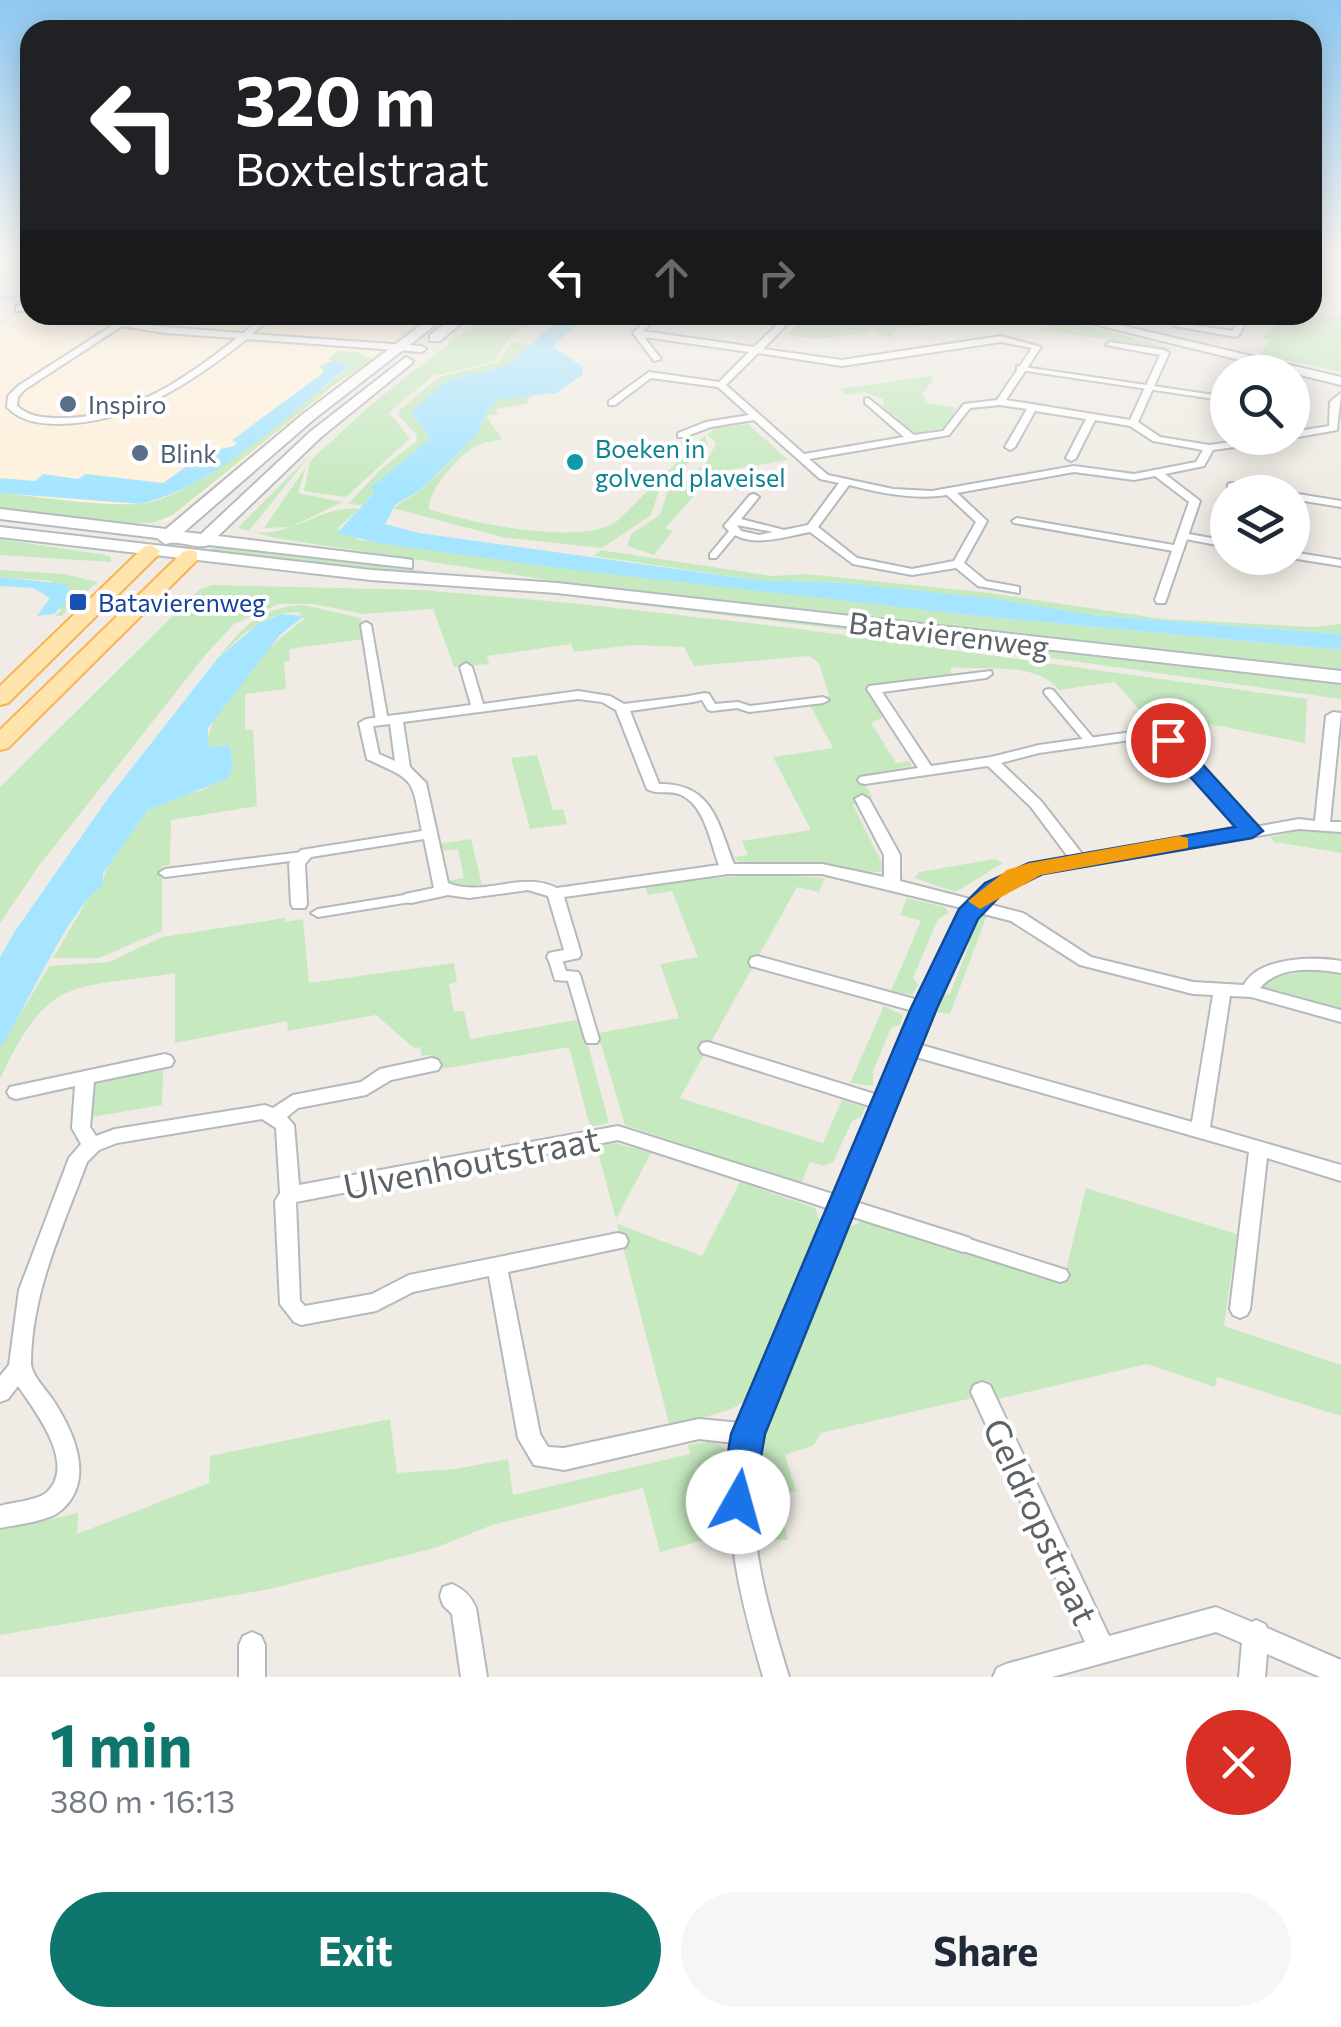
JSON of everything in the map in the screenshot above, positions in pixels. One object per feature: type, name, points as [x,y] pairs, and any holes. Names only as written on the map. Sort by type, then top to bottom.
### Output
[{"type":"main road","points":[[0,744],[208,537],[420,335]]},
{"type":"main road","points":[[0,698],[171,533],[408,347],[429,335]]},
{"type":"main road","name":"Batavierenweg","points":[[0,514],[208,537],[557,588]]},
{"type":"main road","name":"Batavierenweg","points":[[0,532],[190,556],[557,588],[1341,677]]},
{"type":"street","points":[[103,335],[21,388],[13,396],[12,408],[32,419],[61,422],[125,412],[152,400],[242,335]]},
{"type":"street","points":[[282,335],[408,347]]},
{"type":"street","points":[[639,335],[657,359]]},
{"type":"street","points":[[653,335],[842,363],[1001,339],[1031,343],[1037,347],[1000,402]]},
{"type":"street","points":[[721,384],[770,335]]},
{"type":"street","points":[[1147,335],[1223,355]]},
{"type":"street","points":[[1147,335],[1341,383]]},
{"type":"street","points":[[1110,345],[1165,353],[1133,423]]},
{"type":"street","points":[[1020,368],[1210,396]]},
{"type":"street","points":[[612,403],[650,375],[721,384],[755,417],[801,458],[824,477],[911,495],[1074,468],[1134,476],[1159,474],[1200,464],[1209,448],[1157,439],[1133,423],[1000,402],[967,406],[952,430],[801,458]]},
{"type":"street","points":[[1310,377],[1341,383]]},
{"type":"street","points":[[1310,433],[1337,430],[1335,402],[1341,396]]},
{"type":"street","points":[[868,401],[912,439]]},
{"type":"street","points":[[1010,447],[1032,408]]},
{"type":"street","points":[[681,436],[755,417]]},
{"type":"street","points":[[1071,458],[1092,417]]},
{"type":"street","points":[[1159,474],[1195,497],[1161,600]]},
{"type":"street","points":[[734,527],[758,538],[812,528],[845,484]]},
{"type":"street","points":[[949,491],[982,521],[958,564]]},
{"type":"street","points":[[713,556],[754,497]]},
{"type":"street","points":[[1310,499],[1341,504]]},
{"type":"street","points":[[1017,521],[1179,549]]},
{"type":"street","points":[[812,528],[853,561],[912,572],[958,564],[982,584],[1015,590]]},
{"type":"street","points":[[1183,536],[1210,541]]},
{"type":"street","points":[[1310,558],[1341,563]]},
{"type":"street","points":[[366,626],[404,771]]},
{"type":"street","points":[[466,667],[478,708]]},
{"type":"street","points":[[927,770],[874,689],[986,674]]},
{"type":"street","points":[[1049,692],[1090,741]]},
{"type":"street","points":[[448,890],[438,879],[419,783],[372,756],[366,723],[578,695],[605,699],[622,708],[705,696],[712,708],[738,705],[749,710],[822,700]]},
{"type":"street","points":[[622,708],[654,789],[681,786],[696,794],[728,869]]},
{"type":"street","points":[[1322,824],[1333,716],[1341,717]]},
{"type":"street","points":[[1189,763],[1194,732]]},
{"type":"street","points":[[865,780],[1152,733],[1168,740],[1252,831]]},
{"type":"street","points":[[992,761],[1036,804],[1079,860]]},
{"type":"street","points":[[862,799],[892,855],[892,884]]},
{"type":"street","points":[[776,1677],[743,1562],[737,1514],[748,1434],[961,924],[975,905],[1016,875],[1079,860],[1252,831],[1322,824],[1341,827]]},
{"type":"street","points":[[165,873],[302,856],[429,834]]},
{"type":"street","points":[[300,904],[296,867],[302,856]]},
{"type":"street","points":[[318,913],[448,890],[474,894],[539,885],[556,893],[728,869],[822,869],[975,905],[1032,924],[1086,961],[1222,991],[1251,991],[1341,1016]]},
{"type":"street","points":[[556,893],[573,954],[555,958],[560,977],[573,975],[592,1039]]},
{"type":"street","points":[[758,962],[924,1008]]},
{"type":"street","points":[[1251,991],[1253,982],[1267,973],[1323,962],[1341,967]]},
{"type":"street","points":[[1200,1131],[1222,991]]},
{"type":"street","points":[[708,1048],[886,1104]]},
{"type":"street","points":[[908,1048],[1341,1173]]},
{"type":"street","points":[[92,1145],[81,1128],[85,1075],[165,1061]]},
{"type":"street","points":[[0,1392],[19,1369],[29,1290],[79,1158],[92,1145],[115,1136],[252,1112],[276,1115],[293,1102],[366,1088],[386,1074],[432,1065]]},
{"type":"street","points":[[16,1092],[85,1080]]},
{"type":"street","points":[[276,1115],[286,1131],[290,1304],[296,1314],[376,1302],[409,1284],[618,1242]]},
{"type":"street","name":"Ulvenhoutstraat","points":[[290,1195],[618,1133],[964,1244]]},
{"type":"street","points":[[1240,1310],[1258,1148]]},
{"type":"street","points":[[964,1244],[1060,1276]]},
{"type":"street","points":[[497,1266],[529,1438],[542,1457],[564,1459],[708,1428],[748,1434]]},
{"type":"street","points":[[0,1517],[50,1505],[67,1480],[69,1448],[19,1369]]},
{"type":"street","name":"Geldropstraat","points":[[982,1392],[1102,1650]]},
{"type":"street","points":[[452,1596],[464,1608],[474,1677]]},
{"type":"street","name":"Geldropstraat","points":[[1006,1677],[1216,1618],[1341,1673]]},
{"type":"street","points":[[1252,1677],[1256,1633]]},
{"type":"street","points":[[252,1645],[252,1677]]},
{"type":"shaded area","points":[[0,335],[401,335],[168,521],[0,496]]},
{"type":"green space","points":[[459,335],[512,335],[494,362],[432,376],[389,413],[410,438],[346,497],[304,491],[310,461],[373,403]]},
{"type":"green space","points":[[789,335],[846,335],[818,339]]},
{"type":"green space","points":[[1078,335],[1122,335],[1174,349]]},
{"type":"green space","points":[[1341,335],[1341,372],[1310,365],[1310,355],[1260,354],[1270,340],[1263,338]]},
{"type":"green space","points":[[512,342],[530,344],[506,366],[447,380],[413,410],[412,416],[431,438],[372,487],[374,493],[362,505],[348,504],[383,467],[417,441],[416,434],[398,415],[400,410],[439,377],[499,362]]},
{"type":"green space","points":[[337,351],[358,352],[373,360],[337,383],[173,515],[152,523],[132,523],[0,511],[0,493],[122,504],[162,499],[248,447],[351,366],[328,359]]},
{"type":"green space","points":[[931,376],[933,380],[922,395],[928,403],[957,408],[943,428],[912,434],[891,419],[898,417],[876,408],[884,405],[883,399],[864,392],[848,395],[839,389]]},
{"type":"green space","points":[[533,395],[526,402],[531,403],[496,409],[498,414],[486,416],[502,439],[478,445],[462,456],[439,483],[429,509],[524,530],[599,529],[616,522],[705,435],[708,446],[660,488],[651,515],[602,548],[502,537],[393,508],[421,490],[477,435],[486,413],[500,399]]},
{"type":"green space","points":[[748,424],[788,460],[721,471],[739,490],[703,486],[665,528],[673,531],[654,555],[627,546],[631,534],[660,515],[668,490],[706,463],[716,443],[707,434],[716,428]]},
{"type":"green space","points":[[310,455],[249,531],[238,528]]},
{"type":"green space","points":[[306,467],[298,493],[342,502],[291,527],[264,528]]},
{"type":"green space","points":[[359,509],[337,529],[359,540],[988,617],[1341,650],[1341,671],[659,597],[249,531],[278,531],[332,512]]},
{"type":"green space","points":[[0,539],[110,556],[111,562],[0,555]]},
{"type":"green space","points":[[215,546],[426,573],[424,576],[208,552]]},
{"type":"green space","points":[[600,550],[772,576],[806,574],[990,593],[1163,619],[1313,627],[1341,624],[1341,634],[1092,615],[846,583],[756,580],[594,556]]},
{"type":"green space","points":[[0,570],[65,574],[97,582],[61,616],[55,616],[61,610],[51,581],[0,577]]},
{"type":"green space","points":[[212,585],[421,590],[581,604],[792,628],[1307,699],[1305,743],[1210,724],[1208,734],[1184,730],[1179,741],[1156,729],[1115,682],[1059,690],[1049,681],[1024,671],[951,667],[951,677],[870,687],[888,715],[871,723],[896,763],[909,761],[912,766],[861,776],[872,797],[853,805],[886,871],[738,861],[734,857],[748,855],[742,841],[811,830],[773,757],[833,748],[807,700],[829,696],[819,663],[809,656],[694,666],[684,647],[633,645],[574,652],[571,644],[487,656],[489,664],[454,667],[433,609],[363,614],[314,604],[279,604],[234,624],[206,654],[38,867],[0,923],[0,787],[199,590]]},
{"type":"green space","points":[[484,586],[1341,681],[1341,699],[904,637]]},
{"type":"green space","points":[[303,605],[361,618],[365,639],[289,649],[290,661],[284,662],[286,689],[245,694],[245,730],[253,730],[257,806],[171,820],[170,865],[162,866],[162,931],[99,958],[53,958],[91,894],[103,885],[107,868],[121,844],[145,813],[163,802],[205,789],[233,766],[230,745],[207,747],[218,710],[258,659],[304,619],[299,612],[264,620],[218,658],[254,621],[275,610]]},
{"type":"green space","points":[[537,755],[553,810],[563,809],[567,824],[530,829],[511,758]]},
{"type":"green space","points":[[1307,829],[1341,832],[1341,853],[1275,842],[1270,837]]},
{"type":"green space","points":[[471,839],[482,885],[458,888],[445,881],[464,878],[458,849],[440,851],[439,844]]},
{"type":"green space","points":[[995,859],[1003,863],[956,892],[914,878],[919,872]]},
{"type":"green space","points":[[760,874],[825,878],[819,892],[797,887],[680,1098],[823,1143],[842,1100],[865,1107],[861,1117],[852,1121],[833,1162],[824,1166],[810,1162],[801,1184],[625,1125],[601,1044],[593,1034],[679,1018],[660,964],[698,957],[672,891],[648,895],[644,885]]},
{"type":"green space","points":[[907,898],[944,907],[949,913],[938,919],[913,978],[918,985],[912,995],[891,991],[921,921],[900,915]]},
{"type":"green space","points":[[979,915],[987,915],[950,1014],[935,1012],[941,996],[950,994],[969,945],[965,938]]},
{"type":"green space","points":[[285,918],[285,922],[303,919],[309,983],[454,963],[457,982],[449,984],[454,1012],[464,1011],[470,1039],[581,1019],[609,1123],[590,1127],[569,1047],[435,1070],[433,1055],[422,1056],[420,1047],[414,1048],[376,1015],[288,1031],[287,1021],[175,1043],[175,973],[86,986],[66,993],[33,1021],[0,1079],[0,1048],[49,966],[109,962],[162,937]]},
{"type":"green space","points":[[1325,968],[1341,971],[1341,1010],[1265,990],[1262,985],[1275,977]]},
{"type":"green space","points":[[884,1006],[903,1015],[900,1025],[891,1028],[873,1071],[873,1086],[850,1083]]},
{"type":"green space","points":[[163,1070],[162,1105],[92,1117],[95,1082]]},
{"type":"green space","points":[[616,1143],[651,1153],[616,1219],[596,1145]]},
{"type":"green space","points":[[740,1182],[815,1208],[822,1227],[748,1400],[729,1410],[670,1427],[617,1224],[702,1256]]},
{"type":"green space","points":[[1086,1188],[1237,1234],[1224,1326],[1341,1365],[1341,1416],[1217,1377],[1215,1387],[1147,1364],[998,1399],[994,1393],[821,1433],[814,1445],[785,1455],[796,1491],[775,1496],[788,1540],[770,1540],[757,1532],[751,1506],[766,1428],[845,1229],[865,1220],[1063,1282]]},
{"type":"green space","points":[[390,1419],[397,1473],[456,1469],[508,1459],[513,1495],[690,1454],[688,1445],[713,1441],[725,1449],[729,1458],[722,1530],[715,1537],[660,1552],[643,1488],[492,1525],[435,1548],[270,1589],[0,1635],[0,1530],[78,1513],[77,1534],[209,1483],[210,1456]]},
{"type":"water","points":[[540,335],[565,335],[553,347],[583,367],[582,375],[556,393],[500,399],[486,413],[477,435],[420,490],[395,505],[385,524],[419,533],[756,580],[846,583],[995,599],[1092,615],[1341,634],[1341,650],[988,617],[574,570],[378,543],[337,533],[374,493],[371,487],[431,438],[411,414],[413,410],[447,380],[506,366]]},
{"type":"water","points":[[332,360],[351,365],[251,446],[196,482],[168,495],[140,504],[0,493],[0,478],[35,481],[43,474],[78,479],[86,474],[163,483],[207,452],[234,446],[237,443],[232,440],[323,373],[323,368],[318,368]]},
{"type":"water","points":[[0,577],[65,584],[72,596],[54,614],[37,616],[50,598],[33,588],[0,586]]},
{"type":"water","points":[[281,614],[304,616],[280,635],[208,728],[208,747],[230,745],[233,766],[229,778],[148,810],[103,873],[103,886],[90,897],[63,936],[0,1048],[0,957],[15,931],[109,797],[218,658],[258,624]]},
{"type":"slow traffic","points":[[980,901],[1016,875],[1037,868],[1179,843]]},
{"type":"place","name":"Inspiro","points":[[68,404]]},
{"type":"place","name":"Blink","points":[[140,453]]},
{"type":"place","name":"Boeken in golvend plaveisel","points":[[575,462]]},
{"type":"place","name":"Batavierenweg","points":[[78,602]]},
{"type":"route","points":[[738,1502],[748,1434],[924,1008],[961,924],[975,905],[1016,875],[1037,868],[1252,831],[1168,740]]}]
